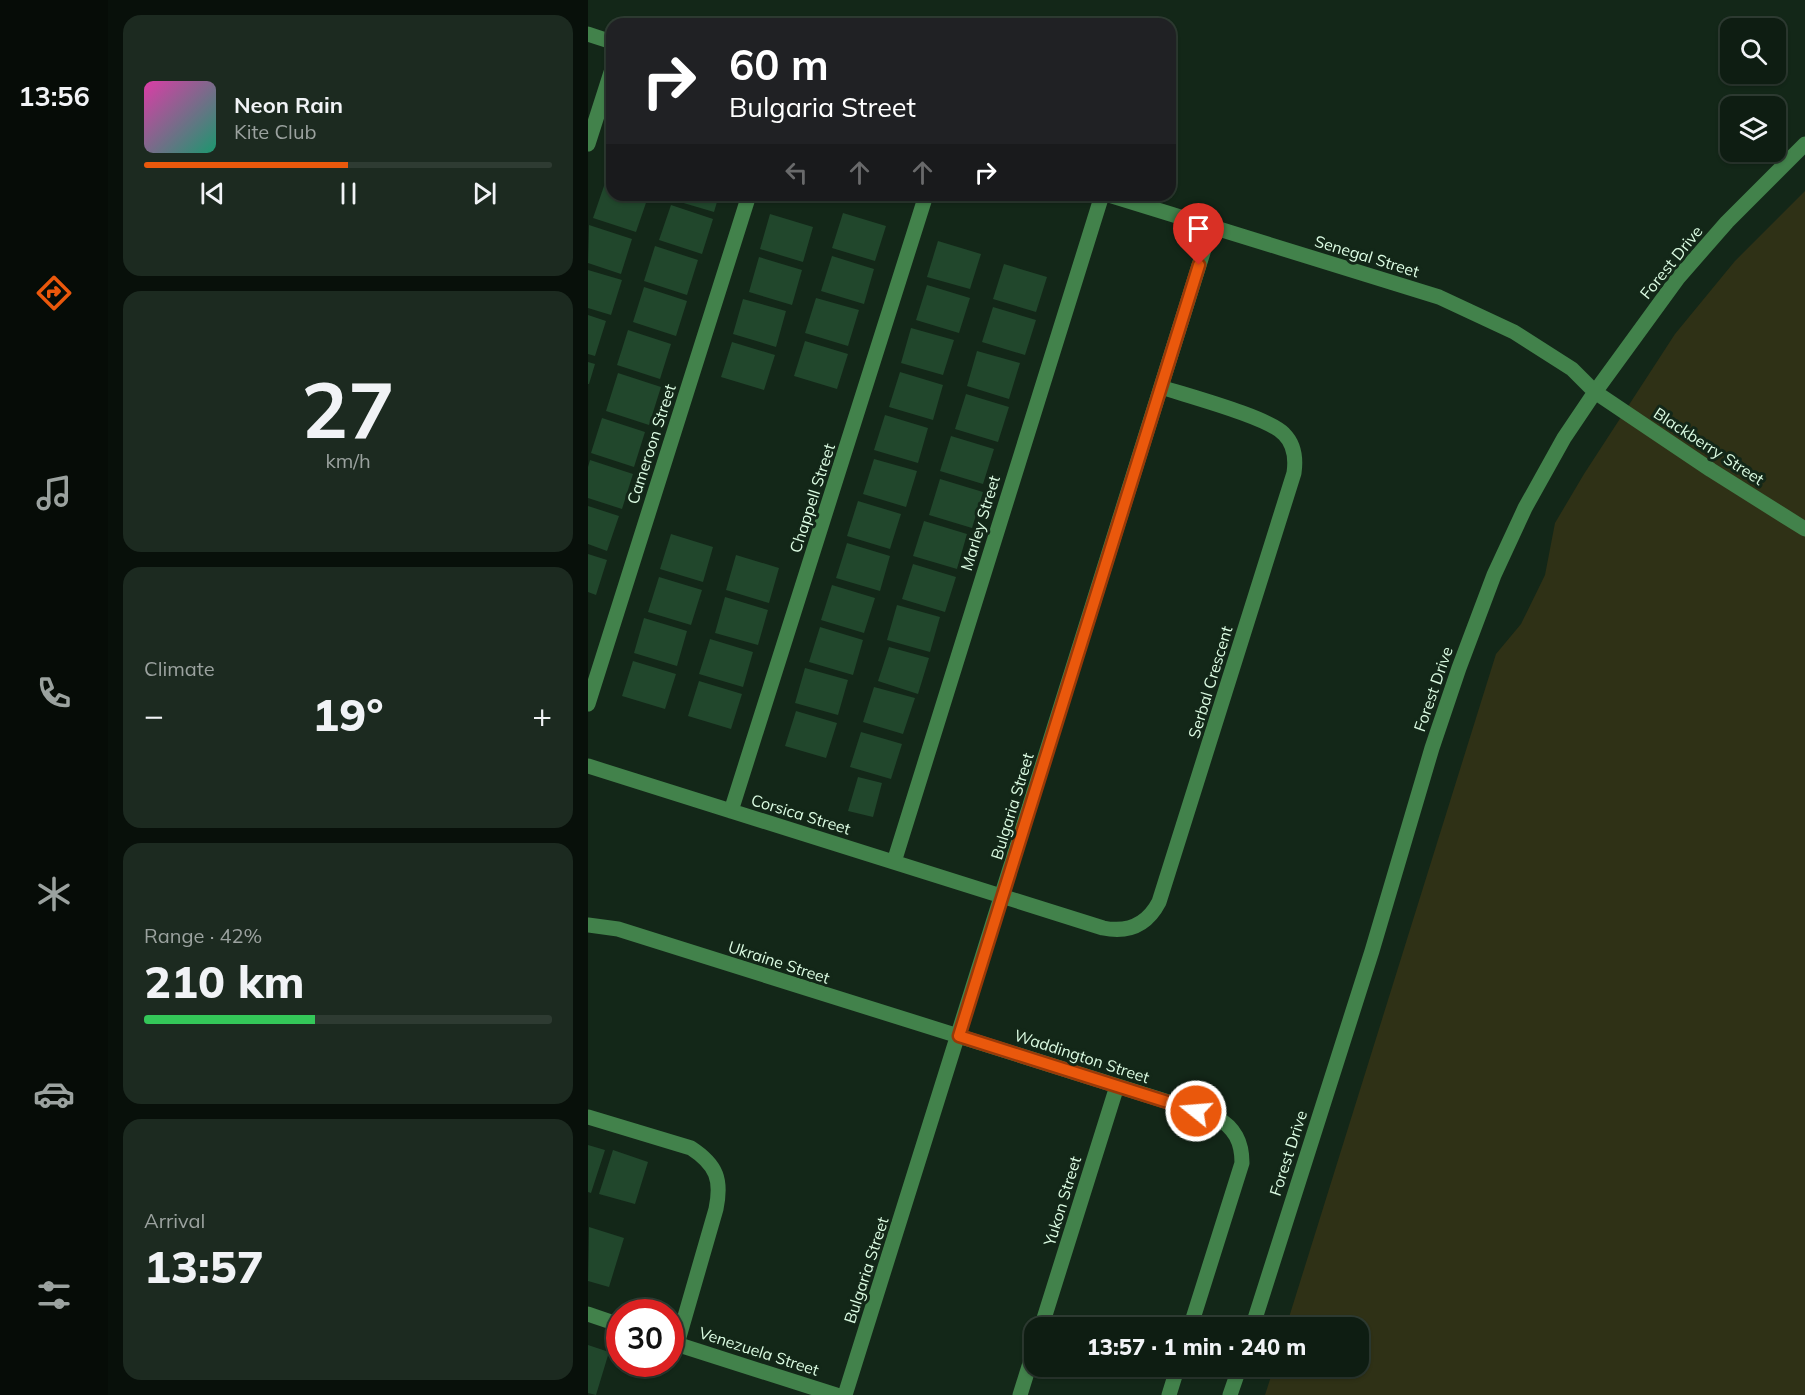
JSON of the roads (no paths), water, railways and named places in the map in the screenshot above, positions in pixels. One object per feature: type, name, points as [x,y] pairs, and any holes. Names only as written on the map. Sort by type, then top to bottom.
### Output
[{"type":"street","points":[[588,34],[606,40]]},
{"type":"street","points":[[588,144],[606,88]]},
{"type":"street","name":"Forest Drive","points":[[1256,1317],[1372,951],[1458,668],[1494,575],[1525,508],[1564,438],[1678,278],[1727,222],[1805,144]]},
{"type":"street","name":"Cameroon Street","points":[[588,704],[747,201]]},
{"type":"street","name":"Chappell Street","points":[[731,811],[924,201]]},
{"type":"street","name":"Marley Street","points":[[894,862],[1100,201]]},
{"type":"street","name":"Senegal Street","points":[[1128,201],[1439,297],[1514,332],[1572,369],[1595,392]]},
{"type":"street","name":"Bulgaria Street","points":[[845,1395],[1211,227]]},
{"type":"street","name":"Serbal Crescent","points":[[1002,896],[1114,930],[1138,926],[1154,912],[1294,473],[1295,463],[1291,443],[1277,428],[1161,387]]},
{"type":"street","name":"Blackberry Street","points":[[1595,392],[1711,470],[1805,529]]},
{"type":"street","name":"Corsica Street","points":[[588,766],[1002,896]]},
{"type":"street","name":"Ukraine Street","points":[[588,925],[618,929],[959,1036]]},
{"type":"street","name":"Waddington Street","points":[[959,1036],[1216,1117],[1233,1130],[1242,1151],[1242,1163],[1193,1317]]},
{"type":"street","name":"Yukon Street","points":[[1044,1317],[1117,1086]]},
{"type":"street","points":[[588,1117],[691,1148],[705,1157],[715,1172],[720,1191],[716,1209],[684,1311]]},
{"type":"street","points":[[588,1314],[606,1320]]},
{"type":"street","name":"Venezuela Street","points":[[684,1346],[836,1395]]},
{"type":"street","points":[[1020,1395],[1026,1377]]},
{"type":"street","points":[[1169,1395],[1175,1377]]},
{"type":"street","points":[[1230,1395],[1236,1377]]}]
